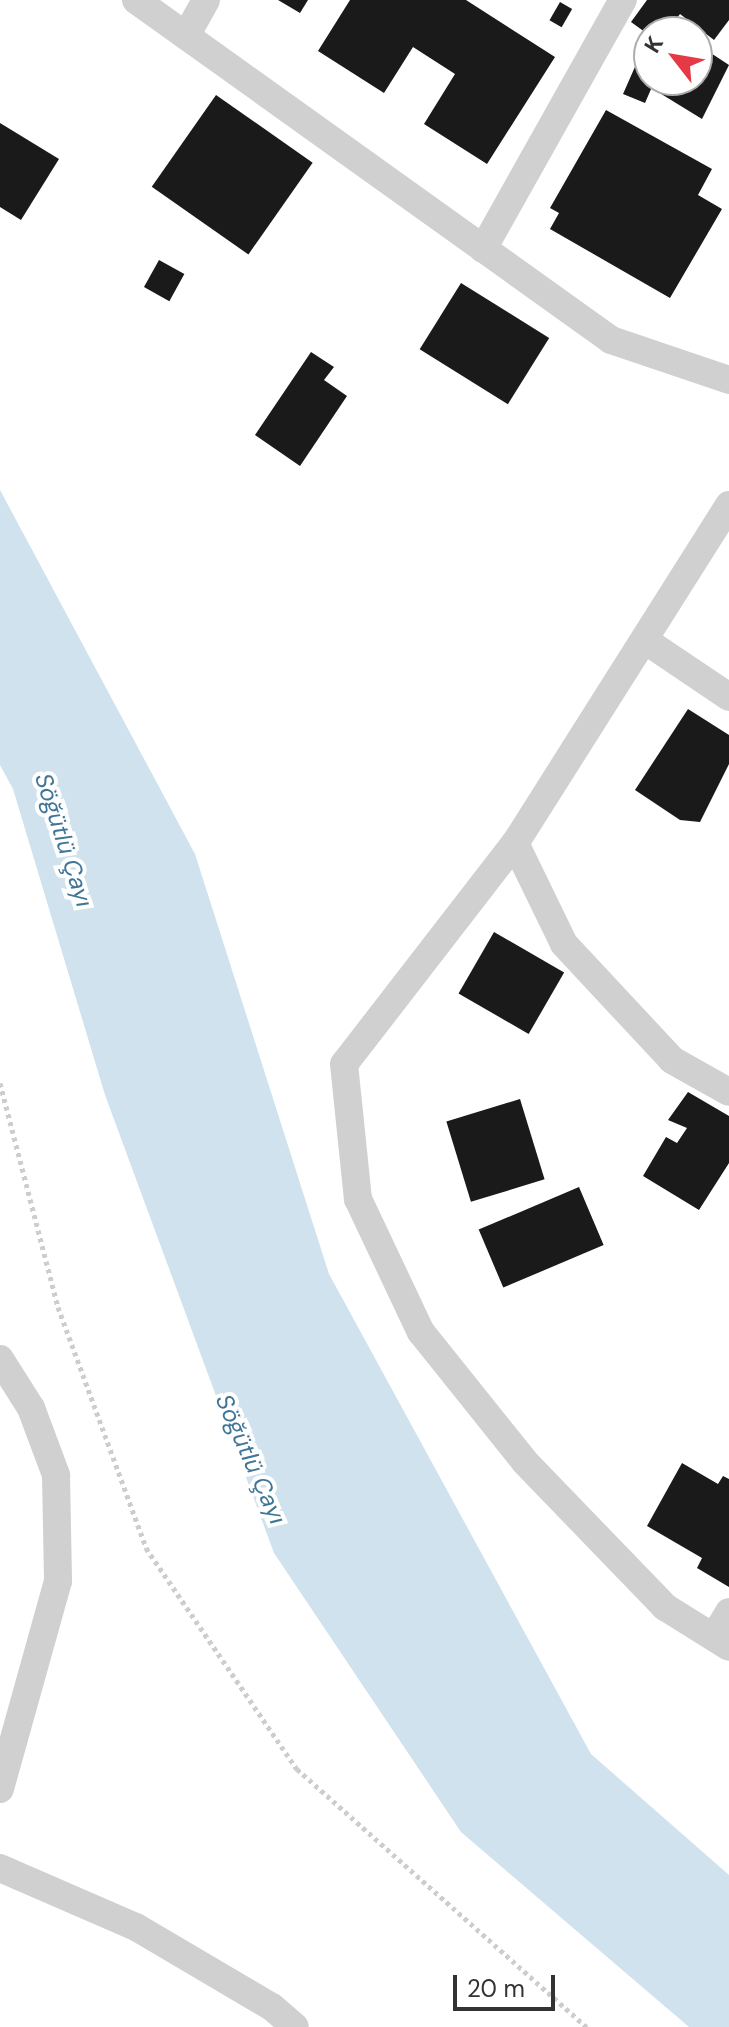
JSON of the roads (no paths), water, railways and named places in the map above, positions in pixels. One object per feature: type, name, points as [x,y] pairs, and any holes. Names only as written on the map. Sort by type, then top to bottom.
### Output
[{"type":"street","points":[[136,0],[611,340],[729,380]]},
{"type":"street","points":[[186,36],[206,0]]},
{"type":"street","points":[[483,249],[623,0]]},
{"type":"street","points":[[729,505],[646,641],[515,843],[344,1064],[358,1199],[421,1332],[525,1462],[665,1607],[722,1642],[729,1612]]},
{"type":"street","points":[[646,641],[729,697]]},
{"type":"street","points":[[515,843],[564,944],[672,1060],[729,1092]]},
{"type":"street","points":[[0,1359],[31,1408],[56,1475],[58,1581],[2,1772]]},
{"type":"street","points":[[0,1868],[136,1927],[272,2007],[295,2027]]},
{"type":"water","name":"Söğütlü Çayı","points":[[0,490],[195,854],[329,1274],[591,1754],[729,1875],[729,2027],[689,2027],[461,1832],[274,1553],[105,1095],[13,789],[0,765]]}]
